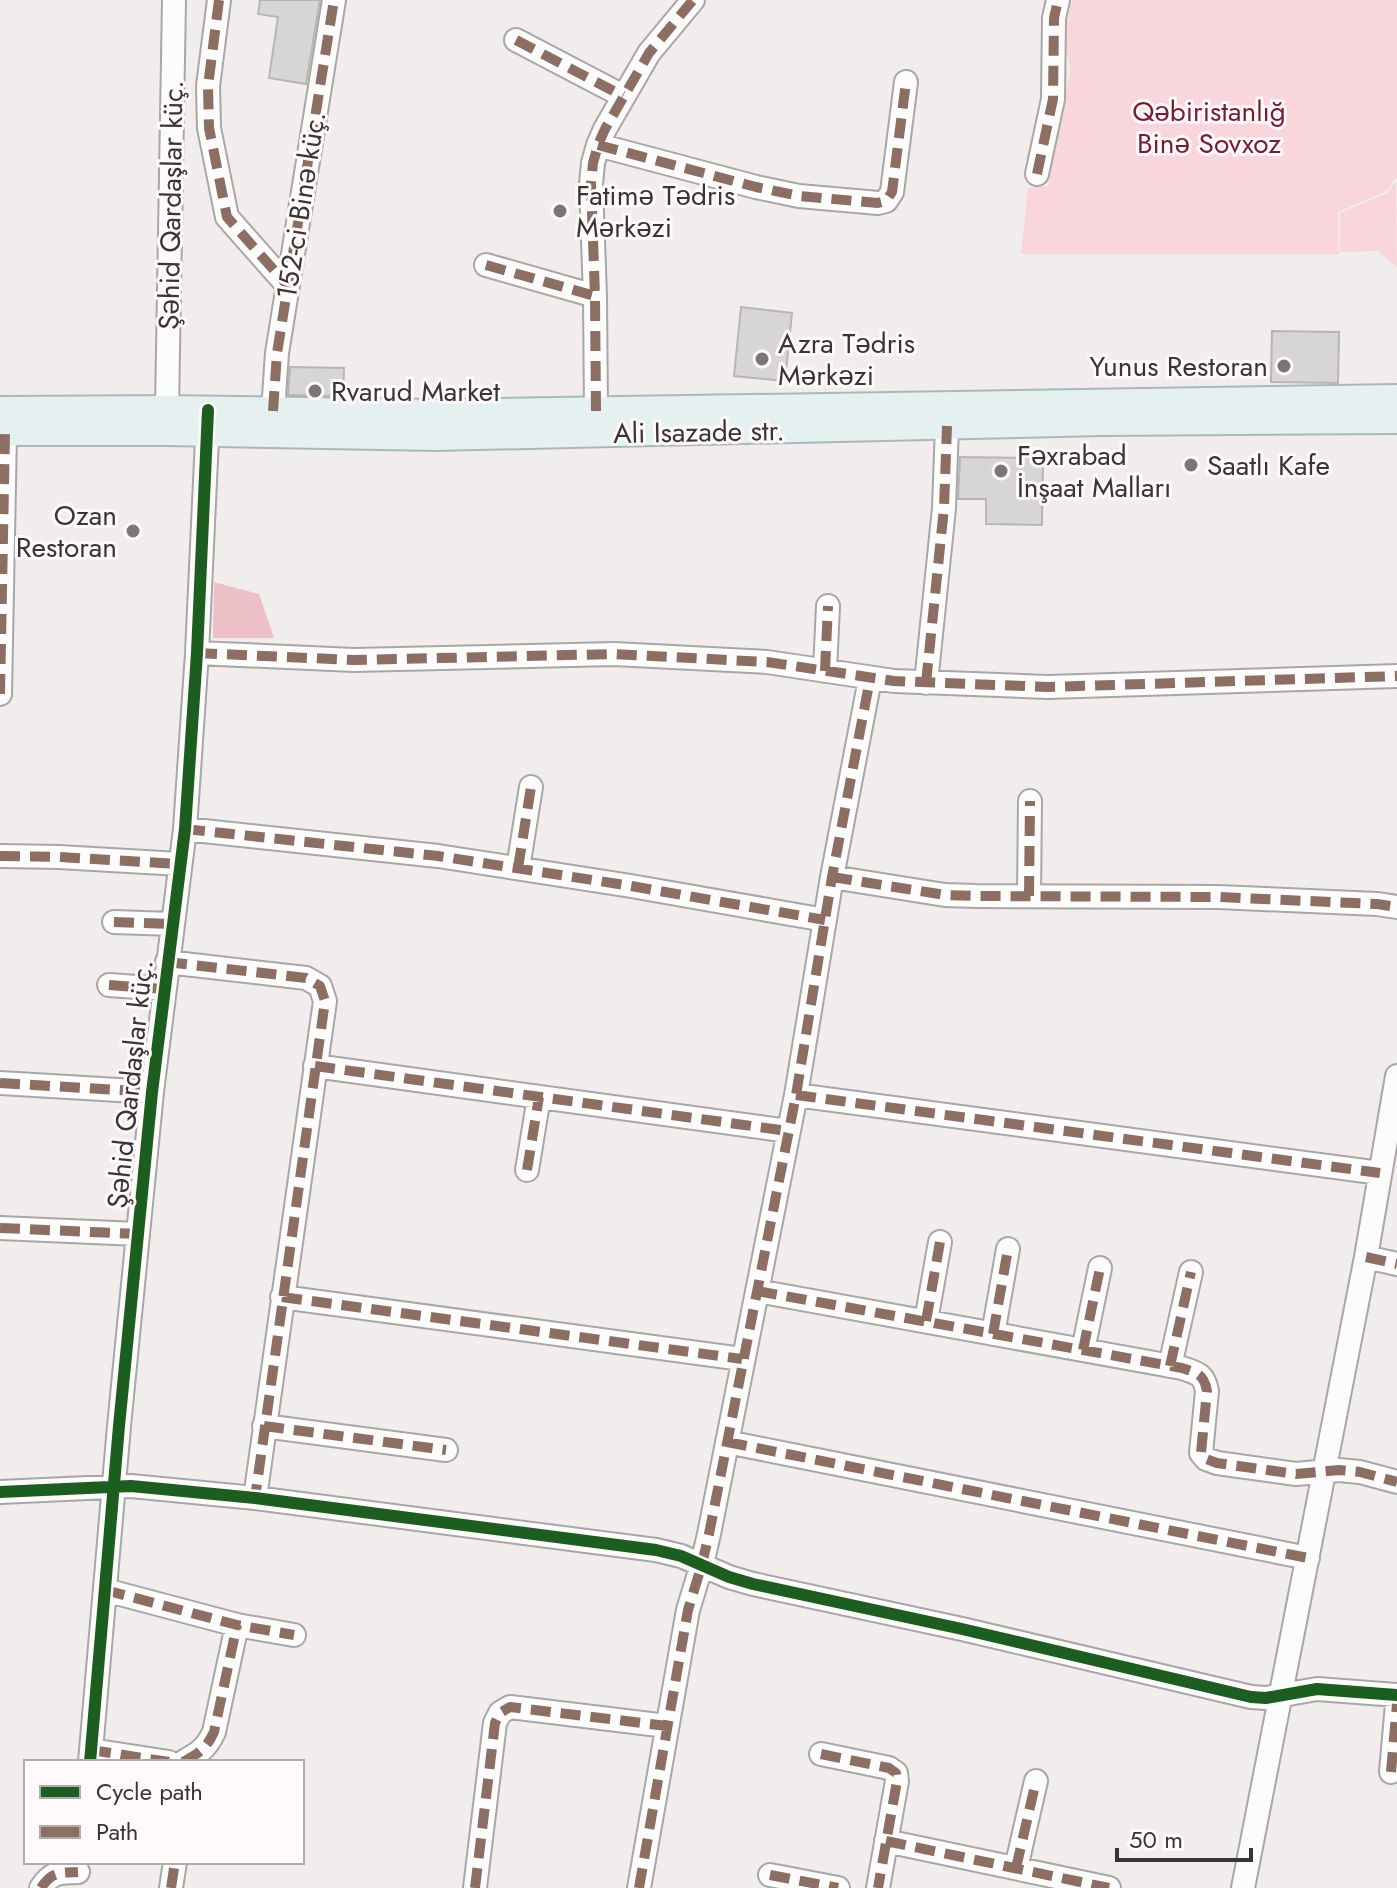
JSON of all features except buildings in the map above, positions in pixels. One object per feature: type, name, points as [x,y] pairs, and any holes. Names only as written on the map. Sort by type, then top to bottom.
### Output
[{"type":"main road","name":"Ali Isazade str.","points":[[2,425],[208,422],[436,437],[1397,398]]},
{"type":"main road","name":"Ali Isazade str.","points":[[208,422],[273,411],[596,411],[947,416],[1102,422],[1397,420]]},
{"type":"street","name":"Şəhid Qardaşlar küç.","points":[[166,421],[174,0]]},
{"type":"street","points":[[219,0],[208,86],[209,128],[227,217],[288,286]]},
{"type":"street","name":"152-ci Binə küç.","points":[[273,411],[277,353],[334,0]]},
{"type":"street","points":[[596,411],[593,163],[598,145],[649,53],[693,0]]},
{"type":"street","points":[[1037,174],[1053,99],[1054,18],[1058,0]]},
{"type":"street","points":[[516,40],[623,96]]},
{"type":"street","points":[[598,145],[799,196],[878,203],[886,201],[892,192],[906,82]]},
{"type":"street","points":[[486,265],[595,296]]},
{"type":"street","points":[[926,683],[944,508],[947,416]]},
{"type":"street","name":"Şəhid Qardaşlar küç.","points":[[90,1756],[152,1092],[185,829],[208,422]]},
{"type":"street","points":[[0,694],[2,425]]},
{"type":"street","points":[[825,671],[828,606]]},
{"type":"street","points":[[197,653],[354,660],[614,654],[767,662],[870,679],[1048,687],[1397,676]]},
{"type":"street","points":[[639,1888],[688,1610],[702,1564],[796,1095],[832,877],[870,679]]},
{"type":"street","points":[[518,868],[531,787]]},
{"type":"street","points":[[1029,896],[1030,801]]},
{"type":"street","points":[[185,829],[438,856],[825,920]]},
{"type":"street","points":[[0,856],[180,864]]},
{"type":"street","points":[[832,877],[945,895],[1218,897],[1397,907]]},
{"type":"street","points":[[114,922],[172,924]]},
{"type":"street","points":[[167,962],[306,978],[314,981],[324,992],[255,1498]]},
{"type":"street","points":[[109,985],[164,989]]},
{"type":"street","points":[[315,1066],[788,1131]]},
{"type":"street","points":[[1243,1888],[1366,1257],[1397,1076]]},
{"type":"street","points":[[0,1083],[152,1092]]},
{"type":"street","points":[[796,1095],[1380,1173]]},
{"type":"street","points":[[527,1170],[539,1097]]},
{"type":"street","points":[[0,1228],[138,1234]]},
{"type":"street","points":[[926,1321],[940,1242]]},
{"type":"street","points":[[993,1334],[1008,1249]]},
{"type":"street","points":[[1366,1257],[1397,1264]]},
{"type":"street","points":[[1083,1350],[1100,1268]]},
{"type":"street","points":[[1170,1366],[1191,1272]]},
{"type":"street","points":[[757,1291],[1197,1373],[1205,1381],[1207,1391],[1201,1453],[1206,1459],[1296,1474],[1339,1470],[1360,1472],[1397,1482]]},
{"type":"street","points":[[282,1297],[742,1359]]},
{"type":"street","points":[[264,1426],[446,1450]]},
{"type":"street","points":[[727,1442],[1308,1558]]},
{"type":"street","points":[[0,1492],[131,1486],[255,1498],[656,1550],[681,1556],[753,1584],[1251,1697],[1281,1696],[1317,1689],[1397,1695]]},
{"type":"street","points":[[105,1590],[237,1625],[294,1635]]},
{"type":"street","points":[[186,1760],[208,1745],[214,1732],[237,1625]]},
{"type":"street","points":[[1391,1772],[1397,1704]]},
{"type":"street","points":[[475,1888],[495,1723],[500,1713],[510,1707],[667,1726]]},
{"type":"street","points":[[821,1754],[889,1768],[896,1773],[878,1888]]},
{"type":"street","points":[[90,1756],[143,1760]]},
{"type":"street","points":[[1016,1868],[1036,1781]]},
{"type":"street","points":[[886,1841],[1109,1888]]},
{"type":"street","points":[[171,1888],[175,1864]]},
{"type":"street","points":[[41,1888],[55,1874],[77,1874]]},
{"type":"street","points":[[770,1875],[838,1888]]},
{"type":"green space","name":"Qəbiristanlığ Binə Sovxoz","points":[[1072,0],[1397,0],[1397,179],[1387,191],[1338,212],[1339,254],[1021,254],[1028,188],[1048,186],[1071,68],[1063,38]]},
{"type":"green space","points":[[1396,181],[1397,267],[1378,251],[1340,252],[1340,213],[1388,193]]},
{"type":"shaded area","points":[[214,582],[259,594],[274,638],[213,638]]},
{"type":"marked path","points":[[219,0],[208,86],[209,128],[227,217],[288,286]]},
{"type":"marked path","points":[[273,411],[277,353],[334,0]]},
{"type":"marked path","points":[[596,411],[593,163],[605,129],[649,53],[693,0]]},
{"type":"marked path","points":[[1037,174],[1053,99],[1054,18],[1058,0]]},
{"type":"marked path","points":[[516,40],[623,96]]},
{"type":"marked path","points":[[598,145],[799,196],[878,203],[886,201],[892,192],[906,82]]},
{"type":"marked path","points":[[486,265],[595,296]]},
{"type":"marked path","points":[[926,683],[944,508],[947,426]]},
{"type":"marked path","points":[[0,694],[5,432]]},
{"type":"marked path","points":[[825,671],[828,606]]},
{"type":"marked path","points":[[197,653],[354,660],[614,654],[767,662],[894,681],[1048,687],[1397,676]]},
{"type":"marked path","points":[[639,1888],[688,1610],[709,1534],[796,1095],[832,877],[870,679]]},
{"type":"marked path","points":[[518,868],[531,787]]},
{"type":"marked path","points":[[1029,896],[1030,801]]},
{"type":"marked path","points":[[185,829],[438,856],[825,920]]},
{"type":"marked path","points":[[0,856],[180,864]]},
{"type":"marked path","points":[[832,877],[945,895],[1218,897],[1397,907]]},
{"type":"marked path","points":[[114,922],[172,924]]},
{"type":"marked path","points":[[167,962],[306,978],[320,986],[325,1001],[255,1498]]},
{"type":"marked path","points":[[109,985],[164,989]]},
{"type":"marked path","points":[[315,1066],[788,1131]]},
{"type":"marked path","points":[[0,1083],[152,1092]]},
{"type":"marked path","points":[[796,1095],[1380,1173]]},
{"type":"marked path","points":[[527,1170],[539,1097]]},
{"type":"marked path","points":[[0,1228],[138,1234]]},
{"type":"marked path","points":[[926,1321],[940,1242]]},
{"type":"marked path","points":[[993,1334],[1008,1249]]},
{"type":"marked path","points":[[1366,1257],[1397,1264]]},
{"type":"marked path","points":[[1083,1350],[1100,1268]]},
{"type":"marked path","points":[[1170,1366],[1191,1272]]},
{"type":"marked path","points":[[757,1291],[1182,1368],[1199,1375],[1206,1385],[1201,1453],[1206,1459],[1296,1474],[1339,1470],[1360,1472],[1397,1482]]},
{"type":"marked path","points":[[282,1297],[742,1359]]},
{"type":"marked path","points":[[264,1426],[446,1450]]},
{"type":"marked path","points":[[727,1442],[1308,1558]]},
{"type":"marked path","points":[[105,1590],[237,1625],[294,1635]]},
{"type":"marked path","points":[[186,1760],[202,1750],[214,1732],[237,1625]]},
{"type":"marked path","points":[[1391,1772],[1397,1704]]},
{"type":"marked path","points":[[475,1888],[495,1723],[500,1713],[510,1707],[667,1726]]},
{"type":"marked path","points":[[91,1750],[156,1760]]},
{"type":"marked path","points":[[821,1754],[889,1768],[896,1773],[878,1888]]},
{"type":"marked path","points":[[1016,1868],[1036,1781]]},
{"type":"marked path","points":[[886,1841],[1109,1888]]},
{"type":"marked path","points":[[171,1888],[175,1864]]},
{"type":"marked path","points":[[41,1888],[53,1876],[78,1872]]},
{"type":"marked path","points":[[770,1875],[838,1888]]},
{"type":"cycle path","points":[[90,1760],[152,1092],[185,829],[208,410]]},
{"type":"cycle path","points":[[0,1492],[131,1486],[255,1498],[656,1550],[681,1556],[753,1584],[1251,1697],[1266,1698],[1317,1689],[1397,1695]]},
{"type":"place","name":"Fatimə Tədris Mərkəzi","points":[[560,211]]},
{"type":"place","name":"Azra Tədris Mərkəzi","points":[[762,359]]},
{"type":"place","name":"Yunus Restoran","points":[[1284,366]]},
{"type":"place","name":"Rvarud Market","points":[[315,391]]},
{"type":"place","name":"Saatlı Kafe","points":[[1191,465]]},
{"type":"place","name":"Fəxrabad İnşaat Malları","points":[[1001,471]]},
{"type":"place","name":"Ozan Restoran","points":[[133,531]]}]
